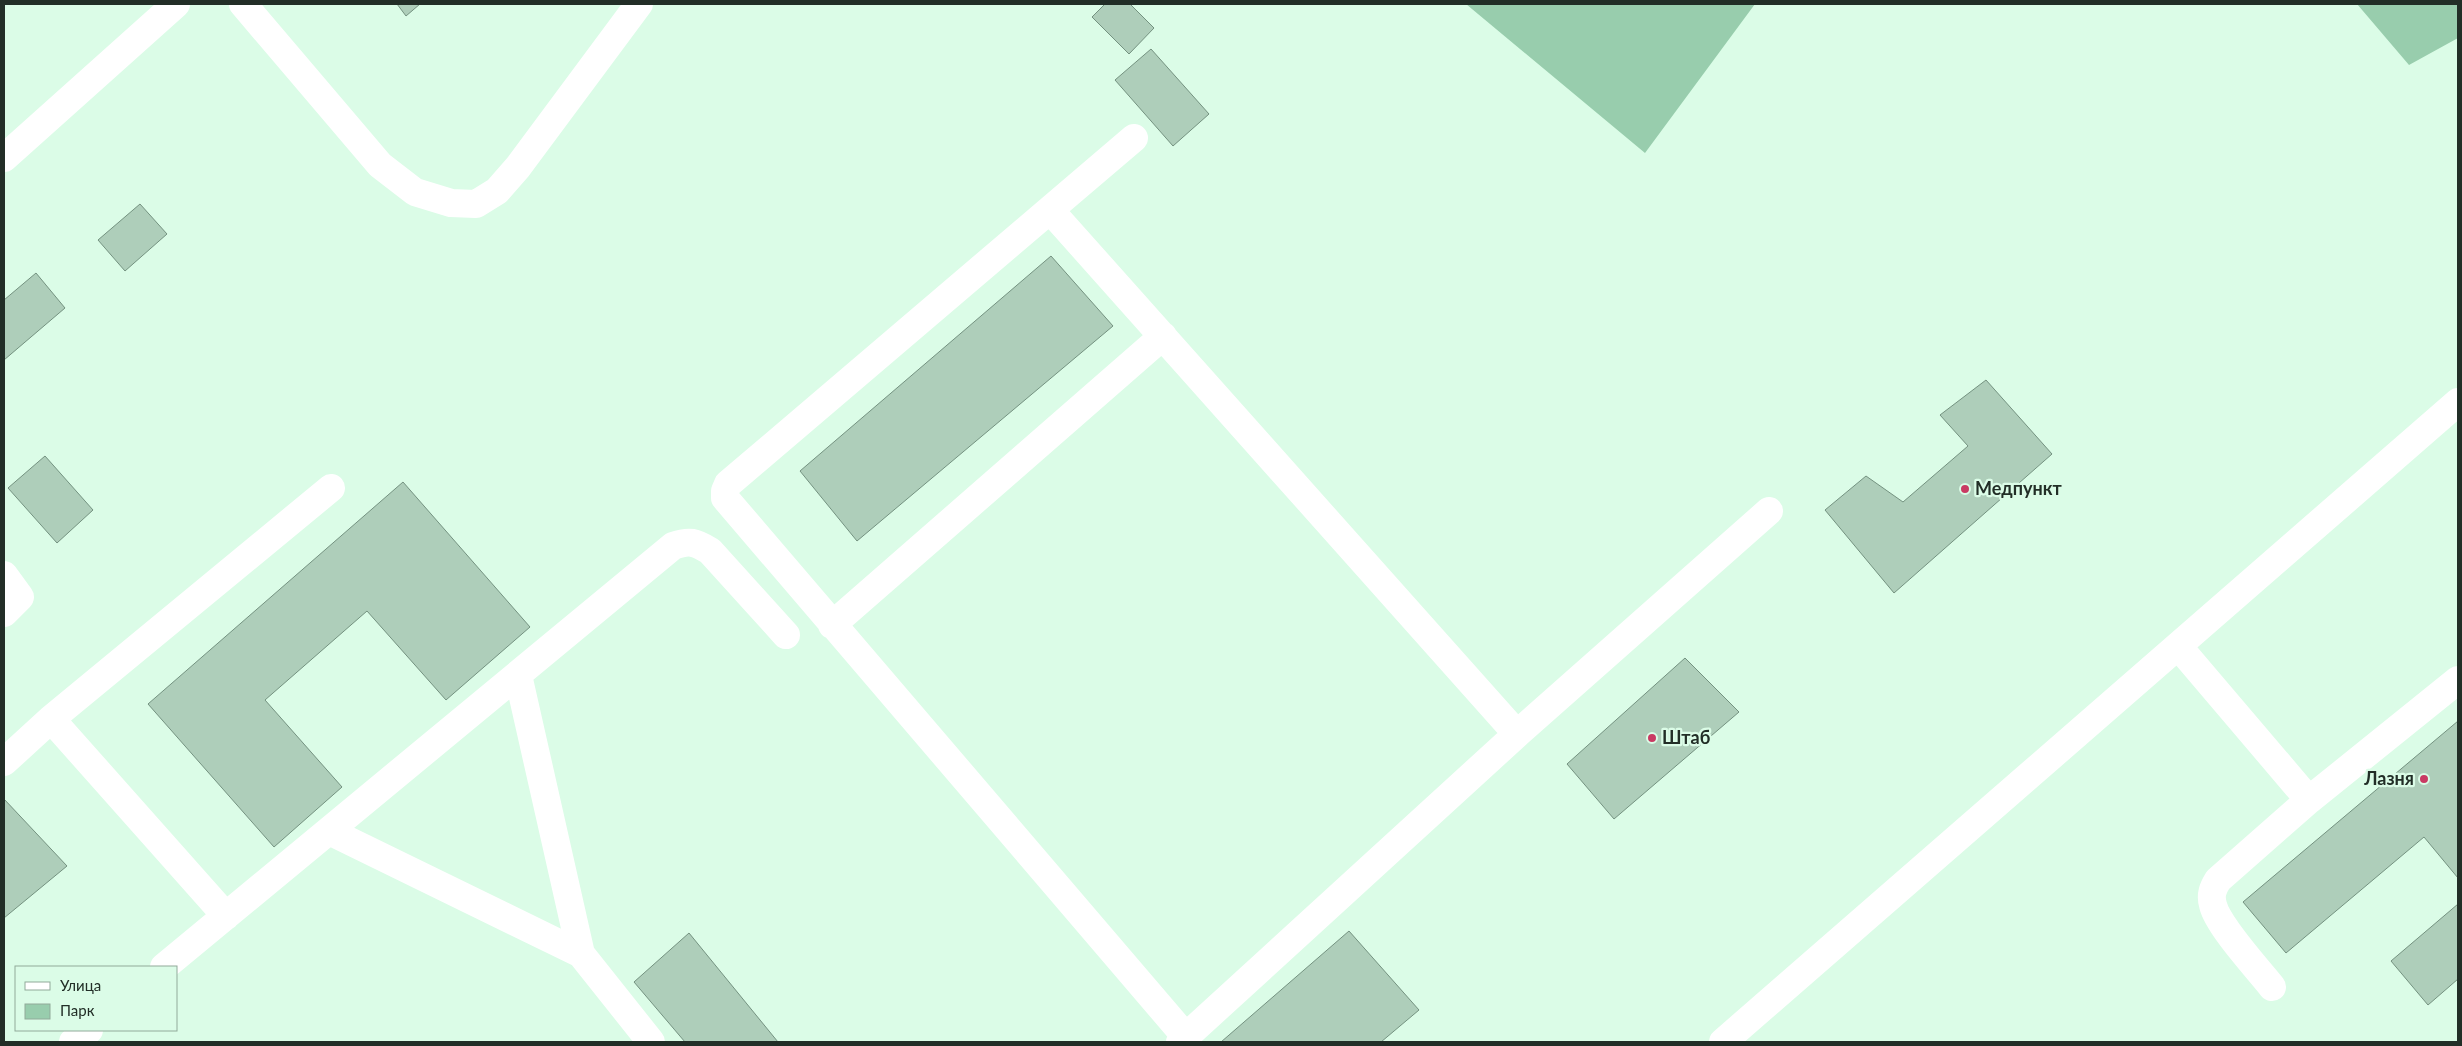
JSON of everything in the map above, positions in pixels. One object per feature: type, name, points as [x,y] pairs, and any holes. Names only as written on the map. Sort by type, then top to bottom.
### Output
[{"type":"lane","points":[[4,158],[176,4]]},
{"type":"lane","points":[[244,4],[380,165],[415,192],[450,204],[476,204],[497,191],[518,167],[639,4]]},
{"type":"lane","points":[[1134,138],[728,484],[724,492],[728,504],[1183,1040],[1517,734],[1769,512]]},
{"type":"lane","points":[[1050,210],[1517,734]]},
{"type":"lane","points":[[832,625],[1162,336]]},
{"type":"lane","points":[[1723,1042],[2458,402]]},
{"type":"lane","points":[[4,762],[51,719],[331,488]]},
{"type":"lane","points":[[165,966],[674,546],[686,542],[698,544],[710,551],[786,635]]},
{"type":"lane","points":[[4,576],[20,597],[4,614]]},
{"type":"lane","points":[[2178,646],[2309,800]]},
{"type":"lane","points":[[518,675],[581,954]]},
{"type":"lane","points":[[2272,987],[2224,926],[2213,906],[2212,891],[2218,880],[2309,800],[2458,680]]},
{"type":"lane","points":[[51,719],[226,916]]},
{"type":"lane","points":[[329,831],[581,954],[651,1042]]},
{"type":"lane","points":[[73,1042],[87,1031]]},
{"type":"green space","points":[[1466,4],[1755,4],[1645,153]]},
{"type":"green space","points":[[2357,4],[2458,4],[2458,38],[2409,65]]},
{"type":"building","points":[[397,4],[420,4],[406,16]]},
{"type":"building","points":[[1105,4],[1130,4],[1154,28],[1129,54],[1092,17]]},
{"type":"building","points":[[1151,49],[1209,114],[1173,146],[1115,80]]},
{"type":"building","points":[[140,204],[167,234],[125,271],[98,240]]},
{"type":"building","points":[[1051,256],[1113,326],[857,541],[800,471]]},
{"type":"building","points":[[36,273],[65,308],[4,360],[4,300]]},
{"type":"building","name":"Медпункт","points":[[1986,380],[2052,454],[1894,593],[1825,510],[1866,476],[1903,502],[1968,446],[1940,415]]},
{"type":"building","points":[[45,456],[93,510],[57,543],[8,488]]},
{"type":"building","points":[[403,482],[530,627],[446,700],[367,611],[265,700],[342,787],[274,847],[148,704]]},
{"type":"building","name":"Штаб","points":[[1685,658],[1739,712],[1614,819],[1567,764]]},
{"type":"building","name":"Лазня","points":[[2458,721],[2458,878],[2424,837],[2286,953],[2243,902]]},
{"type":"building","points":[[4,799],[67,866],[4,918]]},
{"type":"building","points":[[2458,904],[2458,979],[2428,1005],[2391,961]]},
{"type":"building","points":[[1349,931],[1419,1010],[1381,1042],[1221,1042]]},
{"type":"building","points":[[689,933],[778,1042],[685,1042],[634,982]]},
{"type":"place","name":"Медпункт","points":[[1965,489]]},
{"type":"place","name":"Штаб","points":[[1652,738]]},
{"type":"place","name":"Лазня","points":[[2424,779]]}]
